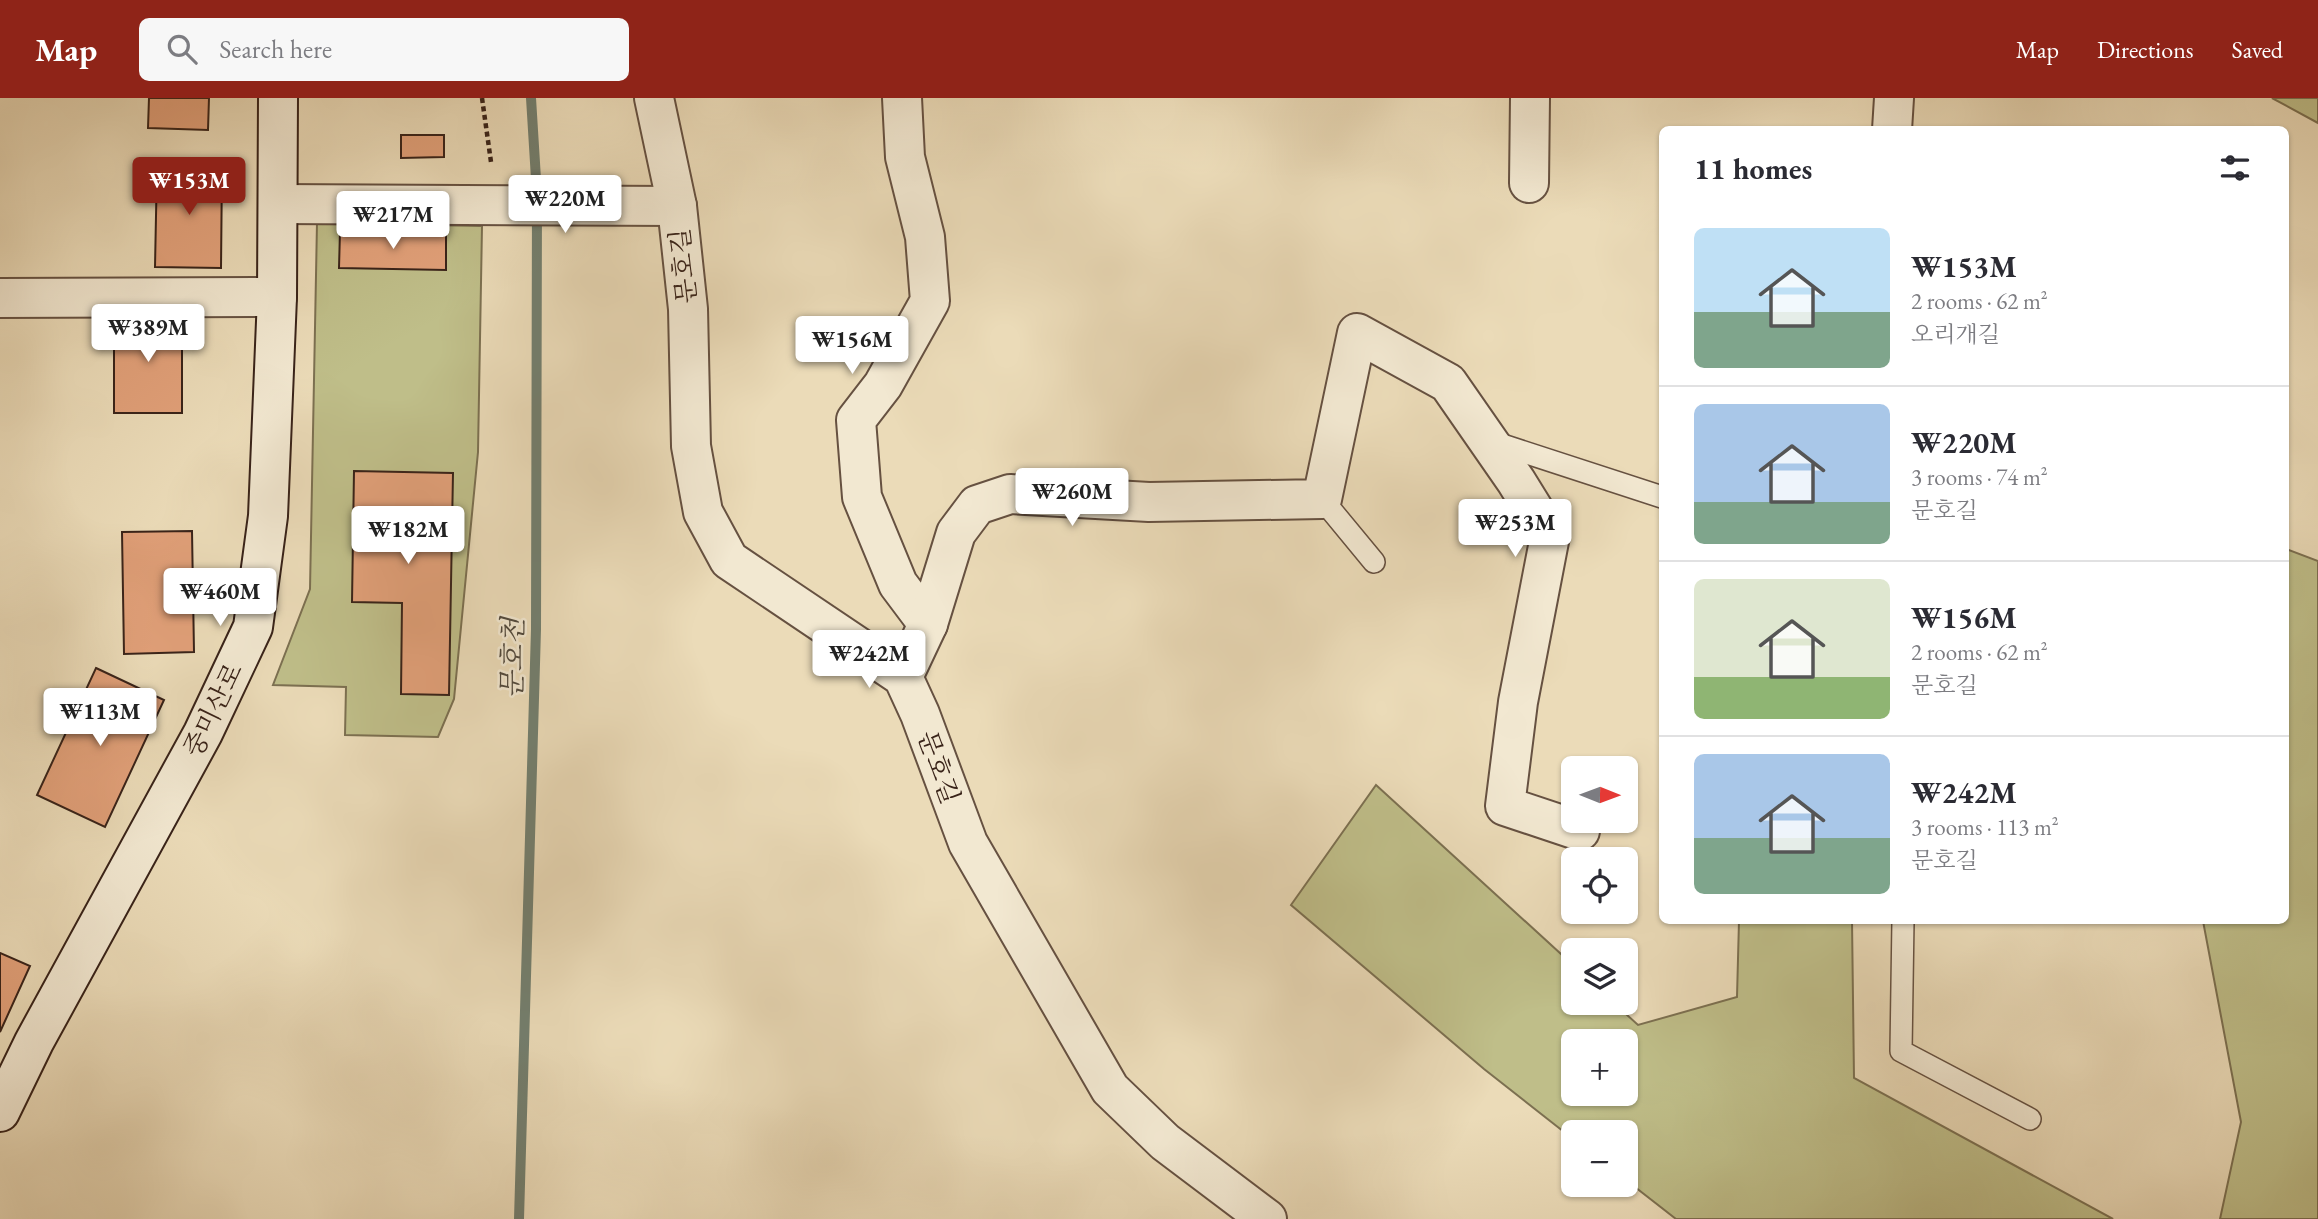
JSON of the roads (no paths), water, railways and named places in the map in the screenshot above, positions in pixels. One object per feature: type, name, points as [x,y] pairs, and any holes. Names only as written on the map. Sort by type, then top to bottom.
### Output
[{"type":"street","name":"중미산로","points":[[0,1112],[34,1042],[203,733],[253,627],[268,516],[277,297],[278,98]]},
{"type":"street","name":"문호길","points":[[654,98],[677,206],[688,309],[691,446],[703,512],[729,560],[903,677],[920,714],[968,844],[1111,1089],[1165,1142],[1267,1219]]},
{"type":"street","points":[[902,98],[905,158],[925,237],[930,302],[883,385],[856,420],[862,498],[898,584],[928,624]]},
{"type":"street","points":[[1529,183],[1531,98]]},
{"type":"street","points":[[1892,126],[1894,98]]},
{"type":"street","points":[[278,204],[677,206]]},
{"type":"street","points":[[0,298],[277,297]]},
{"type":"street","points":[[903,677],[928,624],[956,533],[977,505],[1010,494],[1149,502],[1322,499],[1357,332],[1448,383],[1550,536],[1518,702],[1505,806],[1561,825]]},
{"type":"lane","points":[[1488,440],[1659,496]]},
{"type":"lane","points":[[1322,499],[1374,562]]},
{"type":"lane","points":[[1903,924],[1901,1051],[2029,1119]]},
{"type":"waterway","name":"문호천","points":[[519,1219],[536,629],[537,195],[531,98]]}]
